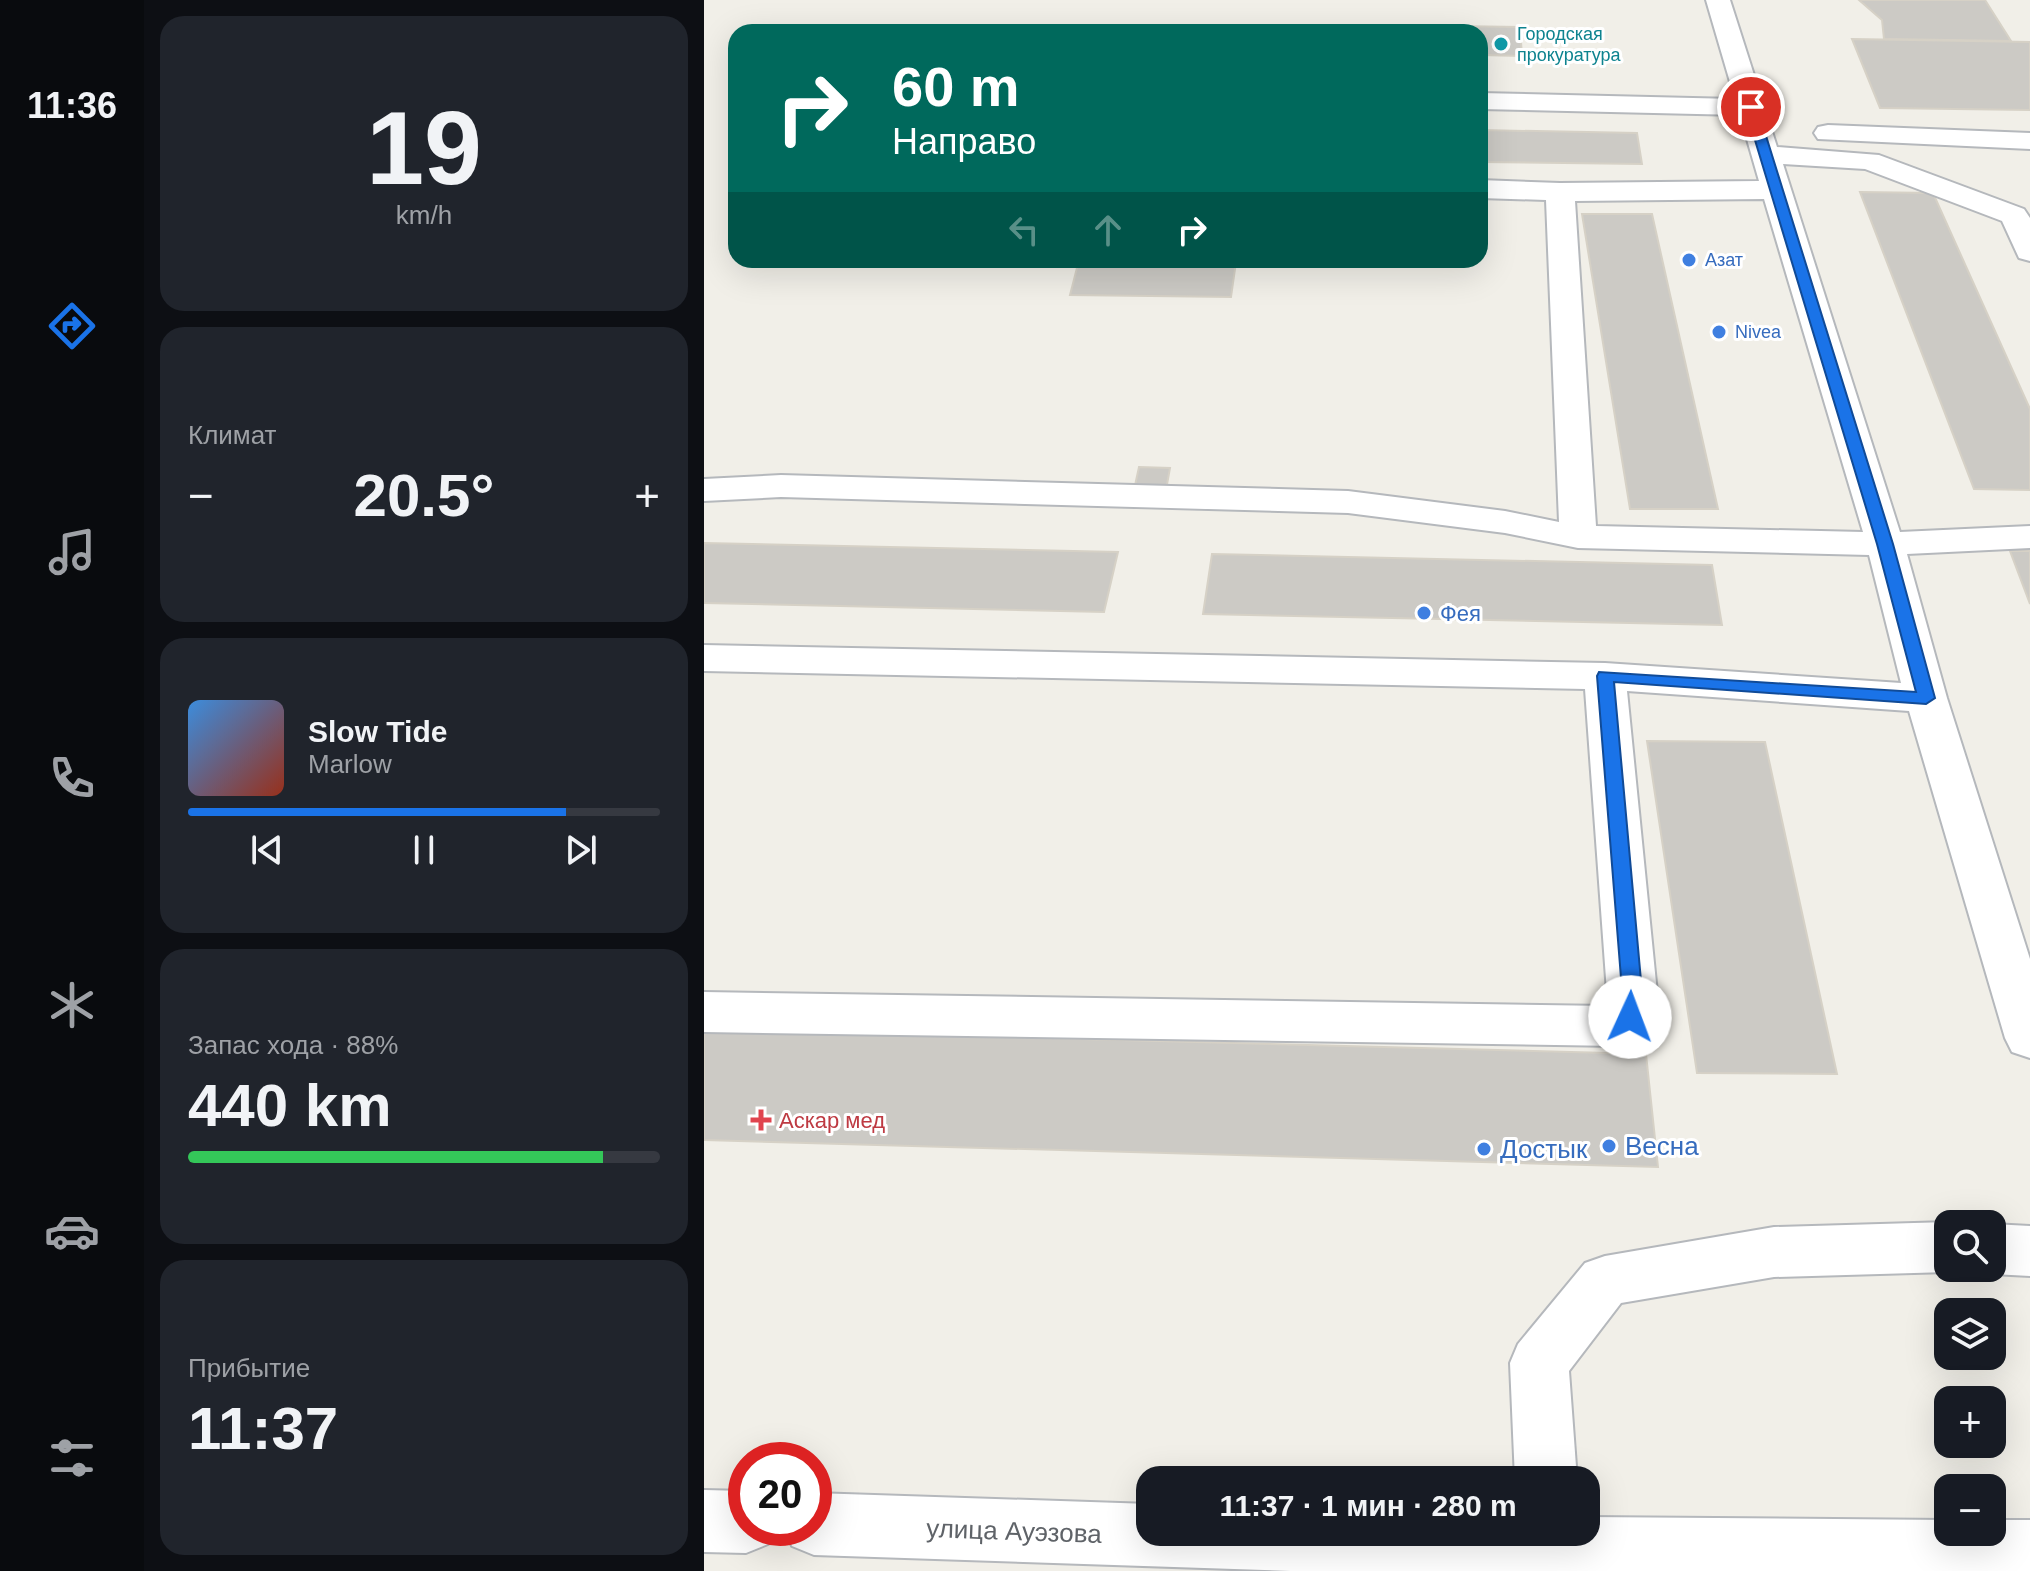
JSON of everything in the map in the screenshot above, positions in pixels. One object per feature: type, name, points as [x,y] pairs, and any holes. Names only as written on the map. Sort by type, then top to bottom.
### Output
[{"type":"street","points":[[1718,0],[1885,544],[1926,698],[2030,1038]]},
{"type":"street","points":[[1488,102],[1758,131],[2030,141]]},
{"type":"street","points":[[1758,131],[1869,161],[2014,215],[2030,252]]},
{"type":"street","points":[[1488,189],[1560,192],[1776,190]]},
{"type":"street","points":[[1560,192],[1578,537]]},
{"type":"street","points":[[704,490],[781,486],[1348,502],[1505,522],[1578,537],[1885,544],[2030,537]]},
{"type":"street","points":[[704,658],[1605,676],[1926,698]]},
{"type":"street","points":[[704,1012],[1618,1026],[1630,1017],[1633,1003],[1605,676]]},
{"type":"street","points":[[1545,1466],[1539,1363],[1605,1281],[1774,1252],[1934,1247]]},
{"type":"street","points":[[2006,1250],[2030,1251]]},
{"type":"street","points":[[704,1521],[728,1522]]},
{"type":"street","name":"улица Ауэзова","points":[[832,1524],[1136,1531]]},
{"type":"street","name":"улица Ауэзова","points":[[1600,1541],[2030,1552]]},
{"type":"building","points":[[1859,0],[1985,0],[2011,41],[1884,39],[1882,20]]},
{"type":"building","name":"Городская прокуратура","points":[[1488,27],[1520,27],[1522,56],[1488,55]]},
{"type":"building","points":[[1852,39],[2030,42],[2030,110],[1880,108]]},
{"type":"building","points":[[1488,130],[1637,133],[1642,164],[1488,162]]},
{"type":"building","points":[[1860,192],[1933,193],[2030,409],[2030,490],[1974,489]]},
{"type":"building","points":[[1582,214],[1652,214],[1718,509],[1630,509]]},
{"type":"building","points":[[1077,268],[1235,268],[1231,297],[1070,295]]},
{"type":"building","points":[[1139,467],[1170,468],[1166,490],[1134,490]]},
{"type":"building","points":[[704,543],[1118,552],[1104,612],[704,603]]},
{"type":"building","points":[[2010,551],[2030,551],[2030,604]]},
{"type":"building","points":[[1212,554],[1712,565],[1722,625],[1203,614]]},
{"type":"building","points":[[1647,741],[1765,742],[1837,1074],[1697,1073]]},
{"type":"building","points":[[704,1029],[1646,1054],[1658,1167],[704,1140]]},
{"type":"place","name":"Городская прокуратура","points":[[1501,44]]},
{"type":"place","name":"Азат","points":[[1689,260]]},
{"type":"place","name":"Nivea","points":[[1719,332]]},
{"type":"place","name":"Фея","points":[[1424,613]]},
{"type":"place","name":"Аскар мед","points":[[761,1120]]},
{"type":"place","name":"Весна","points":[[1609,1146]]},
{"type":"place","name":"Достык","points":[[1484,1149]]},
{"type":"route","points":[[1630,1017],[1633,1003],[1605,676],[1926,698],[1885,544],[1751,107]]}]
